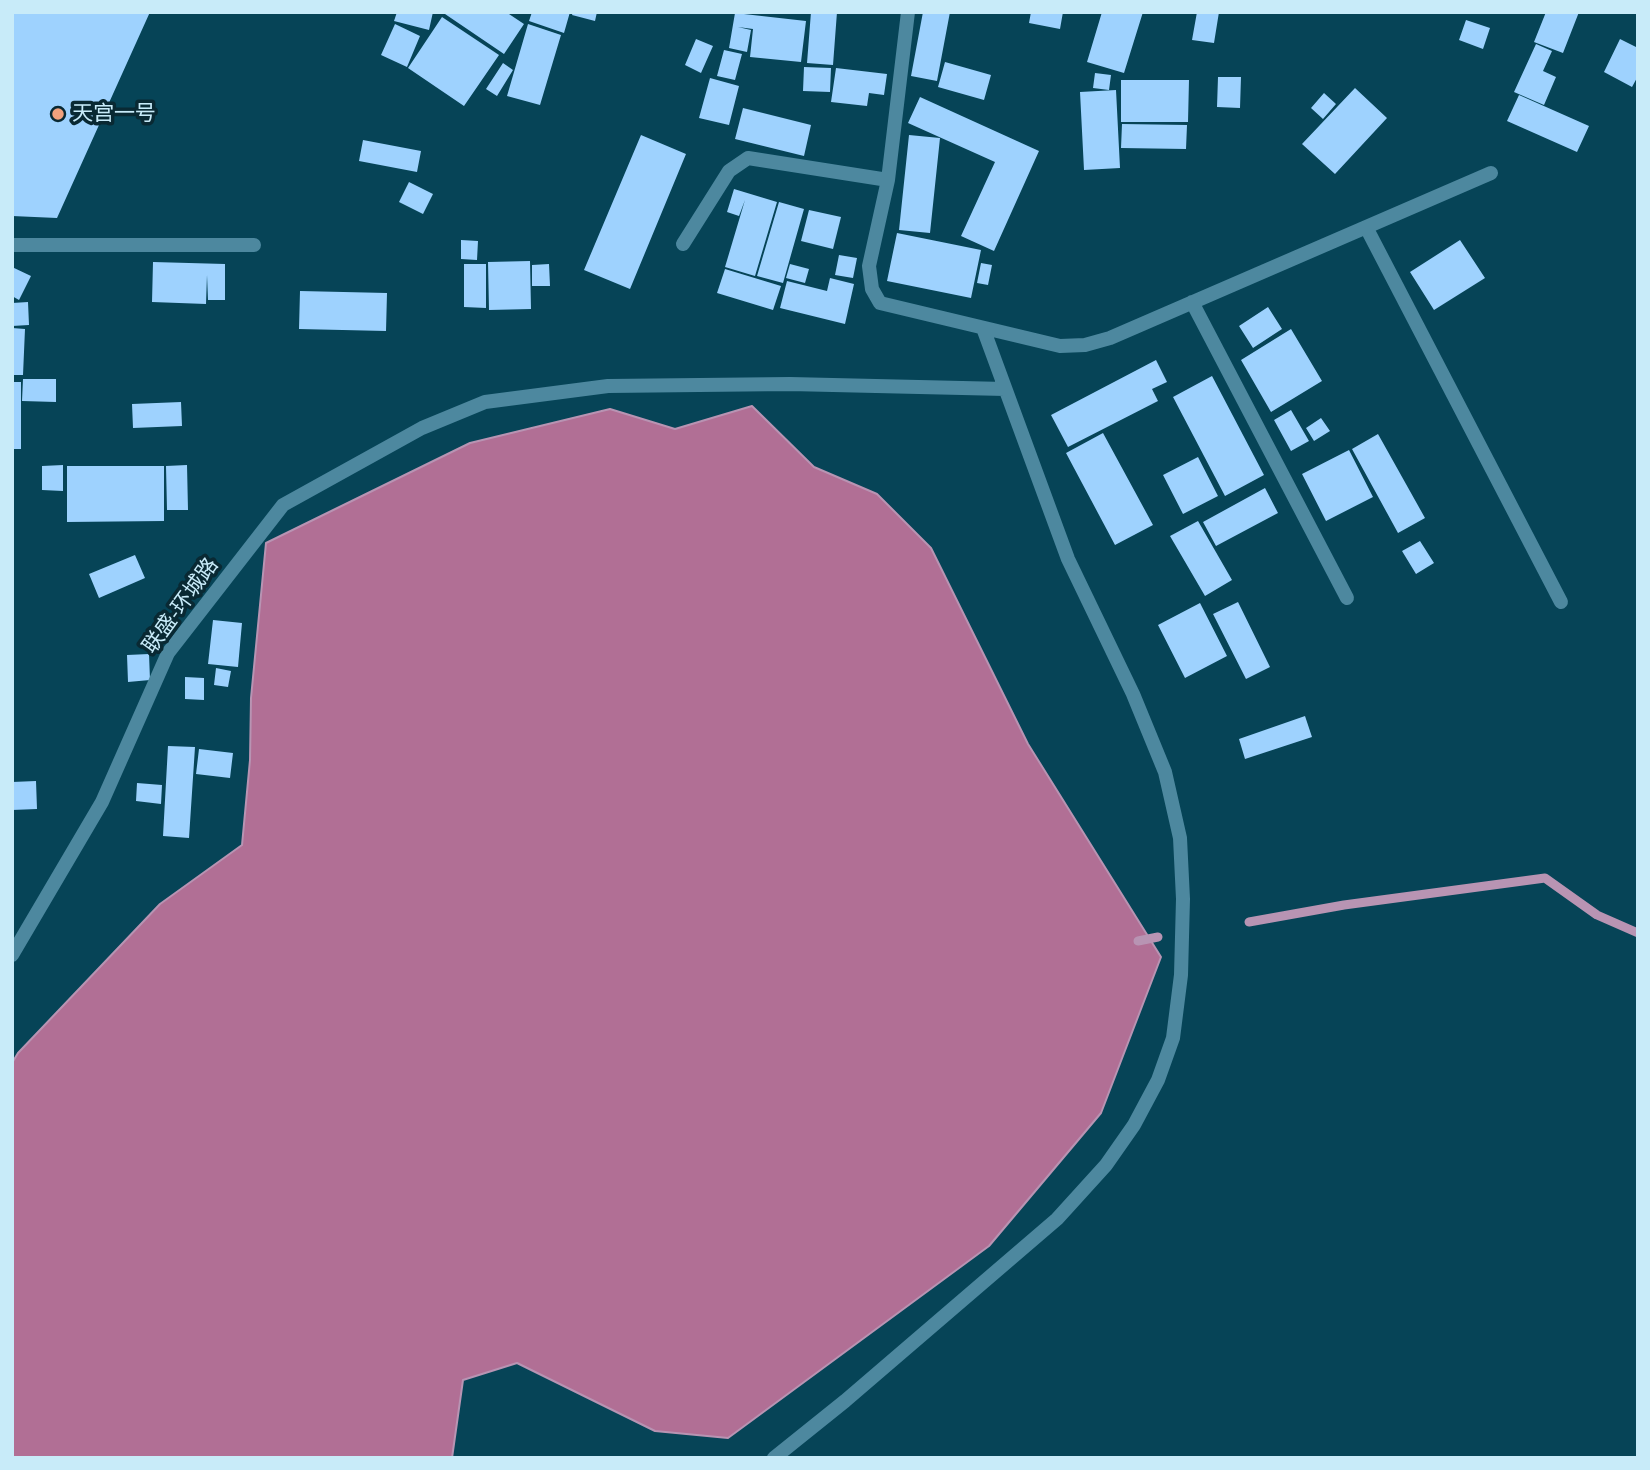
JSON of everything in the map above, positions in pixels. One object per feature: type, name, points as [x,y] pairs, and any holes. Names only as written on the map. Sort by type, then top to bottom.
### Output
[{"type":"street","points":[[908,12],[888,180],[869,266],[872,289],[880,303],[1060,346],[1086,345],[1110,338],[1491,173]]},
{"type":"street","points":[[683,244],[729,171],[748,159],[888,180]]},
{"type":"street","points":[[1366,227],[1561,602]]},
{"type":"street","points":[[12,245],[254,246]]},
{"type":"street","points":[[1192,302],[1347,598]]},
{"type":"street","points":[[774,1458],[845,1401],[1057,1219],[1106,1166],[1134,1125],[1158,1080],[1173,1038],[1181,975],[1183,899],[1180,838],[1165,772],[1133,694],[1068,559],[983,328]]},
{"type":"street","name":"联盛-环城路","points":[[12,955],[102,803],[168,653],[283,505],[422,428],[485,402],[608,386],[790,384],[1005,389]]},
{"type":"shaded area","points":[[752,406],[814,467],[877,494],[931,548],[1028,744],[1161,957],[1101,1113],[989,1246],[728,1438],[655,1431],[517,1363],[463,1380],[452,1458],[12,1458],[12,1063],[18,1053],[160,904],[242,845],[250,760],[251,698],[266,543],[470,443],[610,409],[675,429]]},
{"type":"building","name":"天宫一号","points":[[12,12],[150,12],[57,218],[12,216]]},
{"type":"building","points":[[397,12],[433,12],[429,30],[394,21]]},
{"type":"building","points":[[506,12],[524,24],[504,54],[445,14]]},
{"type":"building","points":[[532,12],[570,12],[564,33],[529,21]]},
{"type":"building","points":[[573,12],[597,12],[595,21],[572,15]]},
{"type":"building","points":[[811,12],[837,12],[833,65],[807,63]]},
{"type":"building","points":[[923,12],[950,12],[937,81],[911,76]]},
{"type":"building","points":[[1031,12],[1063,12],[1060,29],[1029,23]]},
{"type":"building","points":[[1102,12],[1143,12],[1124,73],[1087,62]]},
{"type":"building","points":[[1197,12],[1219,12],[1214,43],[1192,40]]},
{"type":"building","points":[[1546,12],[1579,12],[1563,53],[1534,42]]},
{"type":"building","points":[[735,13],[806,21],[801,62],[750,57],[753,29],[738,27],[751,30],[747,52],[729,48]]},
{"type":"building","points":[[442,17],[499,55],[464,106],[408,68]]},
{"type":"building","points":[[1466,20],[1490,28],[1483,49],[1459,40]]},
{"type":"building","points":[[395,24],[420,36],[407,67],[381,55]]},
{"type":"building","points":[[528,24],[561,35],[540,105],[507,96]]},
{"type":"building","points":[[696,39],[713,46],[701,73],[685,65]]},
{"type":"building","points":[[1620,39],[1638,48],[1638,76],[1632,87],[1604,72]]},
{"type":"building","points":[[1536,44],[1552,51],[1543,71],[1556,77],[1544,105],[1514,92]]},
{"type":"building","points":[[724,50],[742,54],[735,80],[717,76]]},
{"type":"building","points":[[945,62],[991,75],[984,100],[938,87]]},
{"type":"building","points":[[503,63],[513,70],[497,96],[486,89]]},
{"type":"building","points":[[804,67],[831,68],[830,92],[803,91]]},
{"type":"building","points":[[836,68],[887,74],[884,95],[869,93],[867,106],[831,102]]},
{"type":"building","points":[[1095,73],[1111,75],[1109,90],[1093,88]]},
{"type":"building","points":[[1218,77],[1241,77],[1240,108],[1217,107]]},
{"type":"building","points":[[710,78],[739,86],[729,125],[699,118]]},
{"type":"building","points":[[1121,80],[1189,80],[1188,122],[1121,122]]},
{"type":"building","points":[[1355,88],[1387,118],[1335,174],[1302,144]]},
{"type":"building","points":[[1116,90],[1120,168],[1084,170],[1080,92]]},
{"type":"building","points":[[1324,93],[1336,104],[1323,119],[1311,108]]},
{"type":"building","points":[[1519,95],[1589,126],[1577,152],[1507,121]]},
{"type":"building","points":[[920,97],[1039,151],[994,251],[961,236],[995,162],[908,123]]},
{"type":"building","points":[[743,108],[811,125],[804,156],[735,139]]},
{"type":"building","points":[[1122,124],[1187,125],[1186,149],[1121,148]]},
{"type":"building","points":[[641,135],[686,154],[630,289],[584,270]]},
{"type":"building","points":[[909,135],[940,138],[930,233],[899,230]]},
{"type":"building","points":[[363,140],[421,151],[417,172],[359,161]]},
{"type":"building","points":[[409,182],[433,194],[423,214],[399,202]]},
{"type":"building","points":[[734,189],[777,202],[755,276],[725,267],[745,200],[739,216],[727,212]]},
{"type":"building","points":[[779,202],[804,209],[783,283],[757,276]]},
{"type":"building","points":[[809,210],[841,217],[833,249],[801,241]]},
{"type":"building","points":[[897,233],[981,250],[971,298],[887,281]]},
{"type":"building","points":[[461,240],[478,241],[477,260],[461,259]]},
{"type":"building","points":[[1460,240],[1485,278],[1434,310],[1410,272]]},
{"type":"building","points":[[839,255],[857,258],[853,278],[835,275]]},
{"type":"building","points":[[530,261],[531,309],[489,310],[488,262]]},
{"type":"building","points":[[153,262],[225,264],[225,300],[208,300],[207,275],[206,304],[152,302]]},
{"type":"building","points":[[981,263],[992,265],[988,285],[977,283]]},
{"type":"building","points":[[464,264],[486,264],[486,308],[464,307]]},
{"type":"building","points":[[549,264],[550,286],[532,286],[532,265]]},
{"type":"building","points":[[790,264],[809,269],[805,283],[786,278]]},
{"type":"building","points":[[12,267],[31,276],[19,300],[12,296]]},
{"type":"building","points":[[725,269],[781,286],[773,310],[717,293]]},
{"type":"building","points":[[830,278],[854,284],[845,324],[780,308],[787,281],[827,291]]},
{"type":"building","points":[[300,291],[387,293],[386,331],[299,329]]},
{"type":"building","points":[[28,302],[29,325],[12,326],[12,303]]},
{"type":"building","points":[[1268,307],[1282,329],[1253,348],[1239,326]]},
{"type":"building","points":[[12,328],[25,329],[23,375],[12,375]]},
{"type":"building","points":[[1291,329],[1322,381],[1271,412],[1241,360]]},
{"type":"building","points":[[1156,360],[1167,382],[1152,389],[1158,401],[1068,447],[1051,415]]},
{"type":"building","points":[[1212,376],[1264,475],[1225,496],[1173,397]]},
{"type":"building","points":[[23,379],[56,379],[56,402],[22,401]]},
{"type":"building","points":[[12,382],[21,382],[21,449],[12,449]]},
{"type":"building","points":[[181,402],[182,426],[133,428],[132,404]]},
{"type":"building","points":[[1291,410],[1309,441],[1291,451],[1274,420]]},
{"type":"building","points":[[1321,418],[1330,431],[1314,441],[1306,428]]},
{"type":"building","points":[[1103,433],[1153,525],[1115,545],[1066,453]]},
{"type":"building","points":[[1378,434],[1425,518],[1398,533],[1352,449]]},
{"type":"building","points":[[1349,450],[1373,497],[1326,521],[1302,474]]},
{"type":"building","points":[[1198,457],[1218,496],[1183,514],[1163,475]]},
{"type":"building","points":[[63,465],[63,491],[42,490],[42,466]]},
{"type":"building","points":[[187,465],[188,510],[167,510],[166,466]]},
{"type":"building","points":[[67,466],[164,466],[164,521],[67,522]]},
{"type":"building","points":[[1265,488],[1278,513],[1216,546],[1203,522]]},
{"type":"building","points":[[1198,521],[1232,580],[1205,596],[1170,536]]},
{"type":"building","points":[[1420,541],[1434,563],[1416,574],[1402,551]]},
{"type":"building","points":[[135,555],[145,578],[99,598],[89,574]]},
{"type":"building","points":[[1238,602],[1270,667],[1246,679],[1213,614]]},
{"type":"building","points":[[1200,603],[1227,656],[1185,678],[1158,625]]},
{"type":"building","points":[[213,620],[242,623],[238,667],[208,664]]},
{"type":"building","points":[[149,654],[150,680],[128,682],[127,655]]},
{"type":"building","points":[[216,668],[231,671],[228,687],[214,685]]},
{"type":"building","points":[[185,677],[204,678],[204,700],[185,699]]},
{"type":"building","points":[[1305,716],[1312,737],[1245,759],[1239,739]]},
{"type":"building","points":[[168,746],[195,747],[189,838],[163,836]]},
{"type":"building","points":[[199,749],[233,753],[230,778],[196,774]]},
{"type":"building","points":[[36,781],[37,809],[12,810],[12,782]]},
{"type":"building","points":[[137,783],[162,785],[161,804],[136,801]]},
{"type":"waterway","points":[[1249,922],[1344,905],[1545,878],[1597,915],[1638,933]]},
{"type":"waterway","points":[[1138,941],[1158,937]]},
{"type":"place","name":"天宫一号","points":[[58,114]]}]
